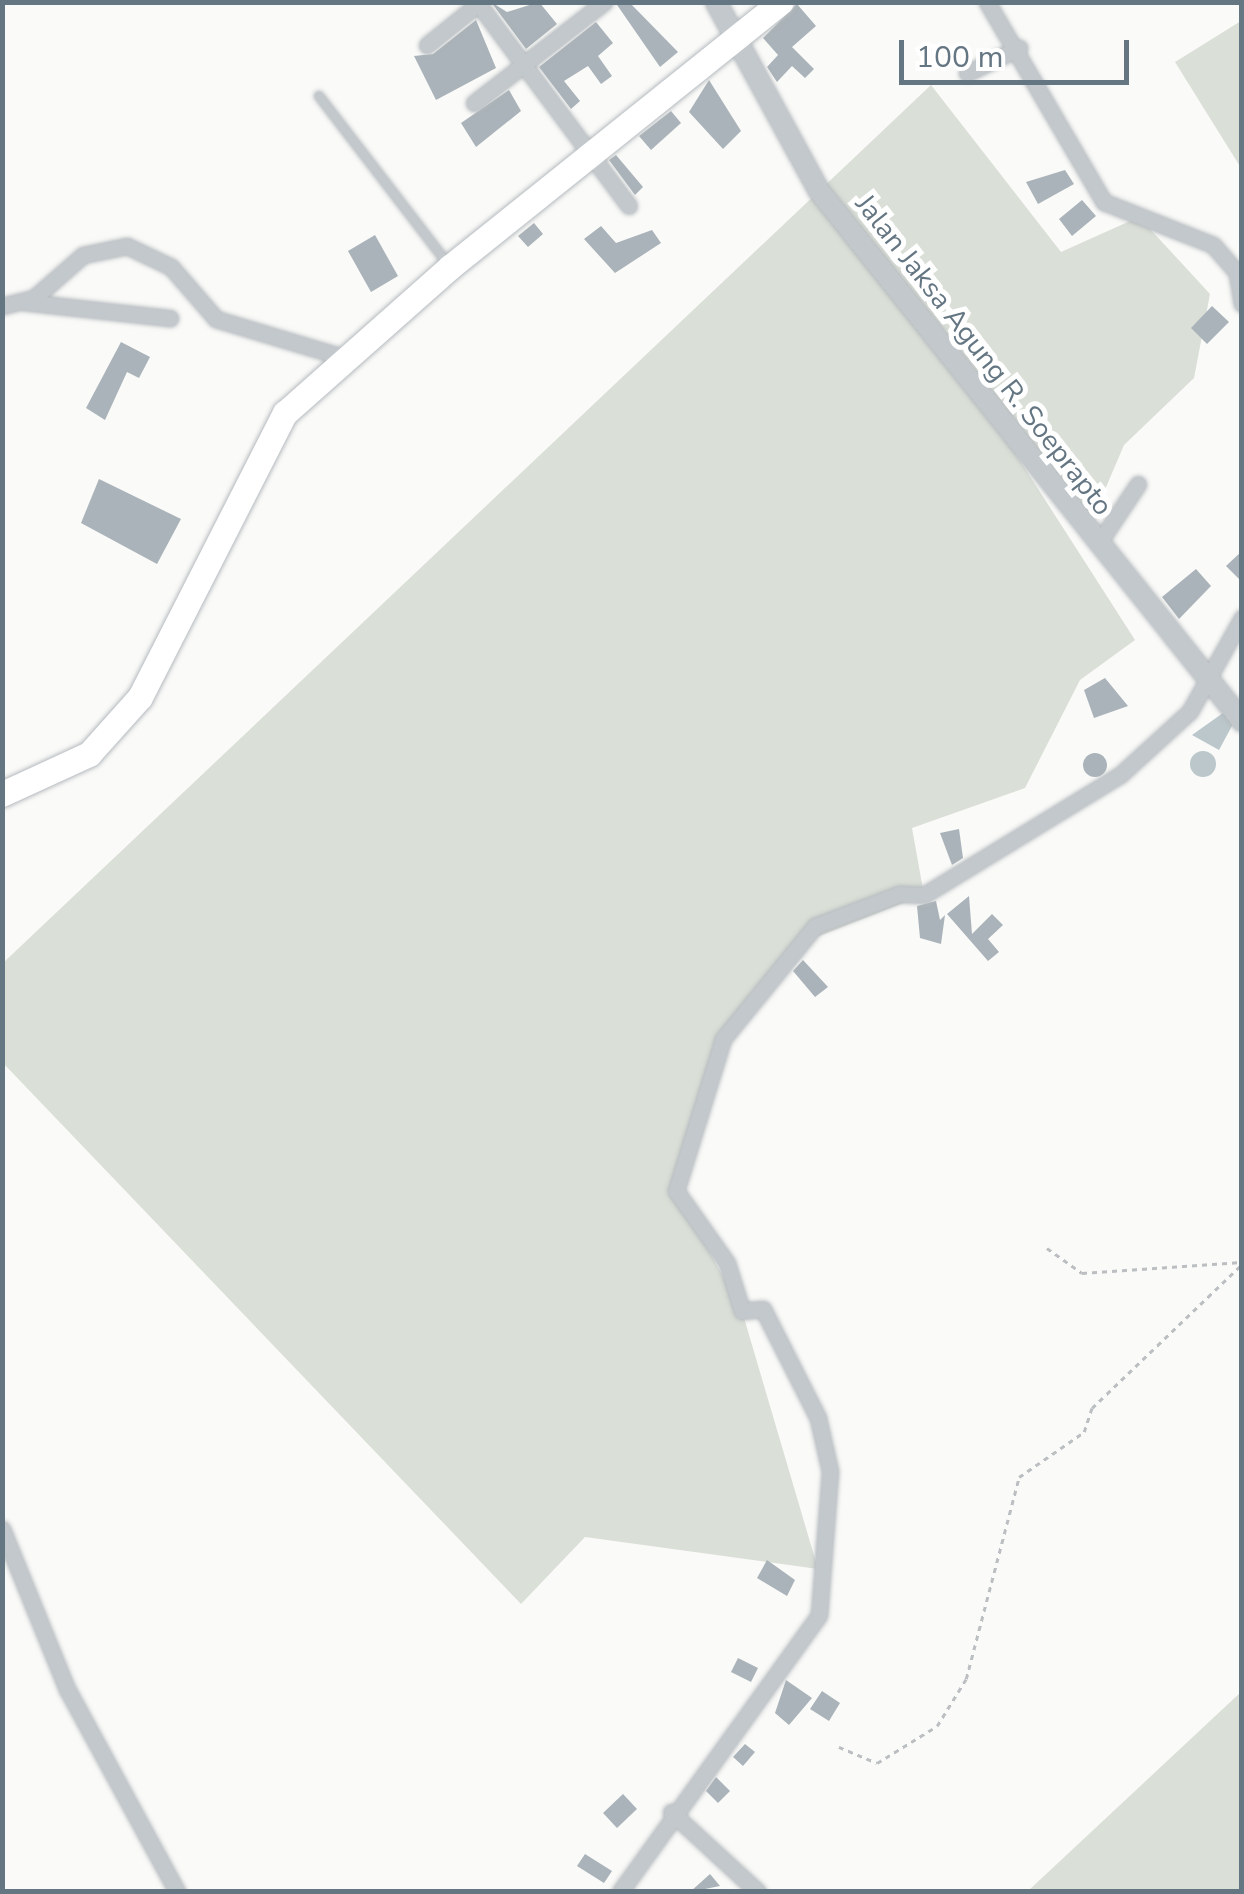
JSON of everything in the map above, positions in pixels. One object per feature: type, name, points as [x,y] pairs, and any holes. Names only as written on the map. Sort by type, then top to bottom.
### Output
[{"type":"main road","points":[[2,794],[62,772],[113,734],[176,638],[272,430],[343,356],[781,2]]},
{"type":"street","points":[[474,103],[604,2]]},
{"type":"street","name":"Jalan Jaksa Agung R. Soeprapto","points":[[716,2],[820,191],[1242,720]]},
{"type":"street","points":[[987,2],[1019,48],[1098,194],[1213,245],[1237,273],[1242,304]]},
{"type":"street","points":[[427,45],[478,3],[597,151],[629,206]]},
{"type":"street","points":[[968,73],[1019,48]]},
{"type":"street","points":[[24,302],[82,255],[127,246],[170,266],[216,319],[343,356]]},
{"type":"street","points":[[2,306],[24,302],[170,318]]},
{"type":"street","points":[[1098,544],[1138,484]]},
{"type":"street","points":[[620,1892],[671,1812],[802,1650],[819,1615],[830,1471],[798,1366],[763,1310],[742,1311],[727,1263],[676,1191],[723,1039],[814,926],[900,894],[924,894],[1046,826],[1174,730],[1209,682],[1242,618]]},
{"type":"street","points":[[2,1530],[66,1689],[177,1892]]},
{"type":"street","points":[[671,1812],[758,1892]]},
{"type":"lane","points":[[319,96],[450,267]]},
{"type":"path","points":[[1047,1248],[1082,1273],[1242,1263]]},
{"type":"path","points":[[839,1747],[877,1763],[938,1726],[966,1679],[1019,1477],[1066,1436],[1084,1432],[1092,1408],[1242,1263]]},
{"type":"shaded area","points":[[1241,21],[1241,168],[1175,62]]},
{"type":"shaded area","points":[[931,85],[1061,252],[1139,217],[1210,294],[1194,378],[1124,445],[1092,520],[992,417],[1135,640],[1080,680],[1025,788],[912,828],[924,895],[794,946],[723,1039],[676,1191],[742,1311],[818,1569],[585,1537],[521,1604],[3,1063],[3,963]]},
{"type":"shaded area","points":[[1223,713],[1233,724],[1219,750],[1192,735]]},
{"type":"shaded area","points":[[1203,751],[1212,755],[1216,764],[1212,773],[1203,777],[1194,773],[1190,764],[1194,755]]},
{"type":"shaded area","points":[[1241,1692],[1241,1891],[1028,1891]]},
{"type":"building","points":[[491,2],[507,12],[539,2],[557,24],[526,49]]},
{"type":"building","points":[[615,2],[629,2],[678,52],[660,67]]},
{"type":"building","points":[[797,4],[816,26],[792,47],[814,69],[805,78],[792,66],[777,82],[767,67],[778,55],[763,38]]},
{"type":"building","points":[[476,20],[496,68],[436,100],[414,56],[433,54]]},
{"type":"building","points":[[596,22],[613,43],[598,56],[612,76],[601,84],[588,66],[564,81],[580,101],[571,109],[539,67]]},
{"type":"building","points":[[709,80],[741,131],[723,149],[689,112]]},
{"type":"building","points":[[509,90],[521,111],[476,147],[461,123]]},
{"type":"building","points":[[671,111],[681,123],[651,150],[639,136]]},
{"type":"building","points":[[616,155],[643,187],[635,195],[609,160]]},
{"type":"building","points":[[1065,170],[1074,184],[1038,204],[1026,182]]},
{"type":"building","points":[[1082,200],[1096,216],[1072,236],[1059,219]]},
{"type":"building","points":[[534,223],[543,234],[528,247],[518,236]]},
{"type":"building","points":[[601,226],[616,243],[652,230],[661,243],[615,273],[584,239]]},
{"type":"building","points":[[375,235],[398,276],[371,292],[348,251]]},
{"type":"building","points":[[1212,306],[1229,322],[1207,344],[1191,328]]},
{"type":"building","points":[[121,342],[150,357],[139,378],[127,372],[105,420],[86,408]]},
{"type":"building","points":[[99,479],[181,519],[157,564],[81,523]]},
{"type":"building","points":[[1242,551],[1242,582],[1226,566]]},
{"type":"building","points":[[1196,569],[1211,586],[1179,619],[1162,597]]},
{"type":"building","points":[[1105,678],[1128,706],[1094,718],[1084,690]]},
{"type":"building","points":[[1095,753],[1107,765],[1095,777],[1083,765]]},
{"type":"building","points":[[959,829],[963,858],[952,865],[940,833]]},
{"type":"building","points":[[969,896],[972,934],[992,914],[1003,925],[988,939],[999,952],[988,961],[947,914]]},
{"type":"building","points":[[936,901],[940,920],[945,915],[941,944],[920,938],[917,906]]},
{"type":"building","points":[[803,960],[828,987],[815,997],[793,971]]},
{"type":"building","points":[[767,1560],[795,1580],[787,1596],[757,1578]]},
{"type":"building","points":[[738,1658],[758,1668],[751,1682],[731,1672]]},
{"type":"building","points":[[786,1680],[812,1698],[789,1725],[775,1713]]},
{"type":"building","points":[[822,1691],[840,1703],[829,1721],[810,1709]]},
{"type":"building","points":[[745,1744],[755,1752],[743,1766],[733,1757]]},
{"type":"building","points":[[716,1777],[730,1791],[718,1803],[706,1791]]},
{"type":"building","points":[[623,1794],[637,1809],[617,1828],[603,1813]]},
{"type":"building","points":[[585,1854],[612,1871],[604,1883],[577,1866]]},
{"type":"building","points":[[710,1874],[720,1886],[690,1892]]}]
